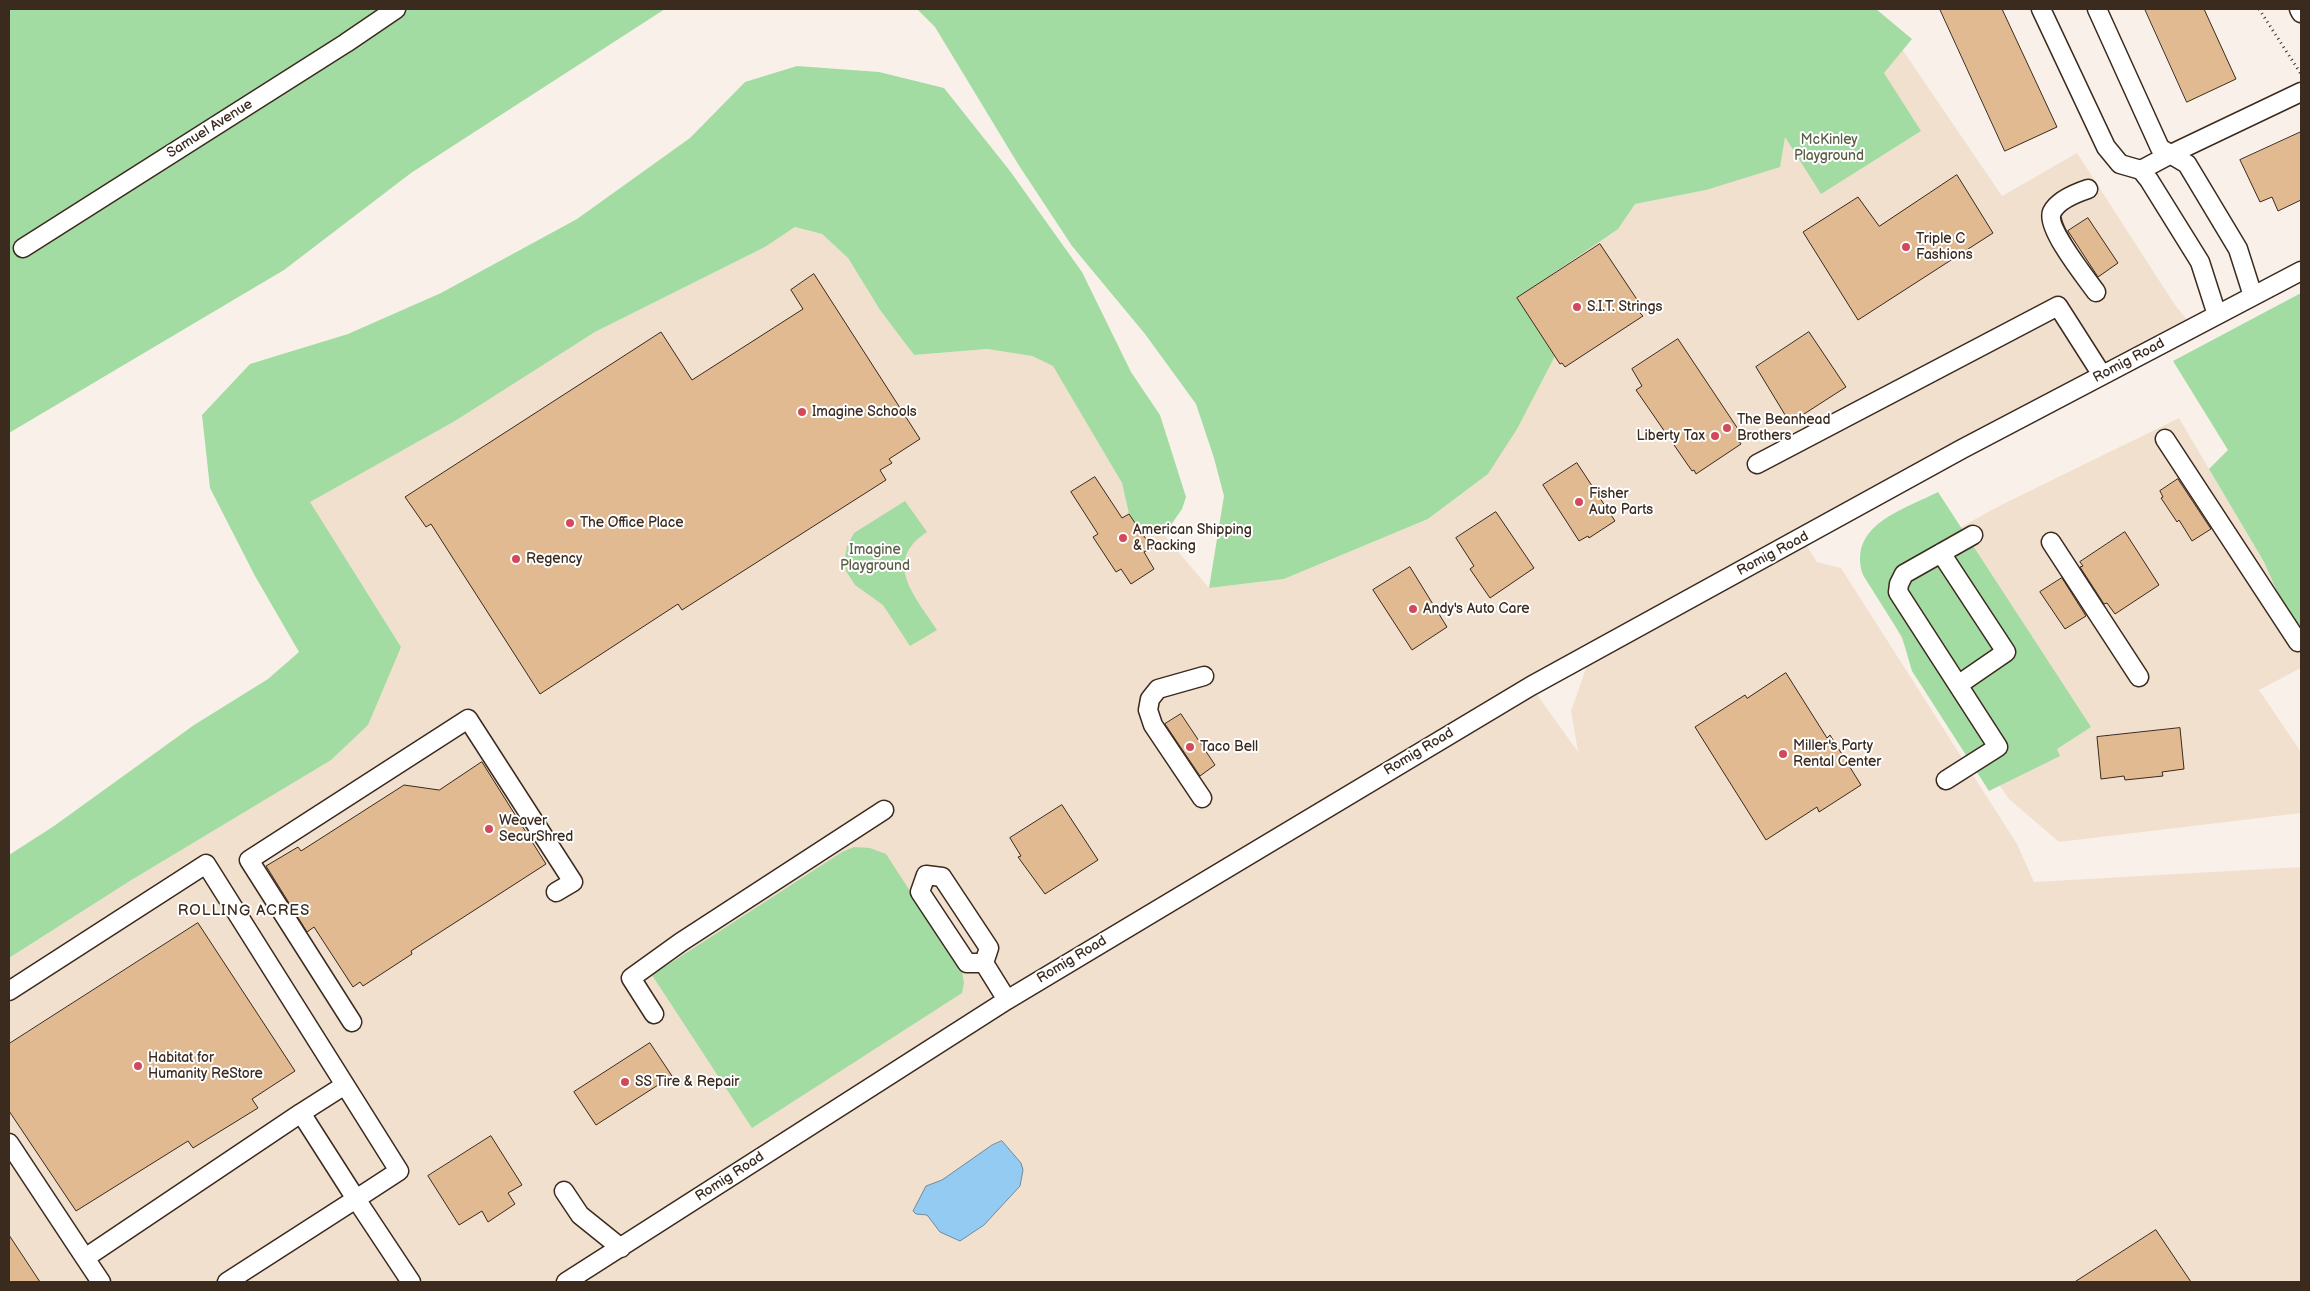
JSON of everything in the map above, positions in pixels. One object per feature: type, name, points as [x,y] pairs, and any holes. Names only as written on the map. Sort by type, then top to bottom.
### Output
[{"type":"street","name":"Samuel Avenue","points":[[23,248],[346,43],[396,9]]},
{"type":"street","points":[[2041,9],[2106,147],[2120,164],[2141,170],[2200,262],[2217,315]]},
{"type":"street","points":[[2097,9],[2160,148],[2187,164],[2238,250],[2253,296]]},
{"type":"street","points":[[2299,9],[2301,13]]},
{"type":"street","points":[[2141,170],[2301,92]]},
{"type":"street","points":[[2088,188],[2058,204],[2052,211],[2050,218],[2054,231],[2096,292]]},
{"type":"street","name":"Romig Road","points":[[566,1282],[1007,1000],[1531,686],[1962,449],[2301,271]]},
{"type":"street","points":[[1757,464],[2058,306],[2102,375]]},
{"type":"street","points":[[2165,439],[2298,642]]},
{"type":"street","points":[[1946,780],[1998,747],[1898,592],[1899,584],[1904,574],[1973,535]]},
{"type":"street","points":[[2051,542],[2139,677]]},
{"type":"street","points":[[1941,553],[2006,652],[1958,685]]},
{"type":"street","points":[[1202,798],[1154,725],[1148,710],[1150,698],[1158,689],[1204,676]]},
{"type":"street","points":[[352,1022],[249,860],[468,719],[573,882],[556,892]]},
{"type":"street","points":[[654,1014],[630,978],[681,942],[884,810]]},
{"type":"street","points":[[9,991],[206,864],[399,1171],[228,1282]]},
{"type":"street","points":[[926,875],[942,877],[947,884],[989,948],[984,963],[967,963],[920,892],[926,875]]},
{"type":"street","points":[[984,963],[1007,1000]]},
{"type":"street","points":[[85,1258],[345,1085]]},
{"type":"street","points":[[301,1113],[411,1282]]},
{"type":"street","points":[[9,1143],[101,1282]]},
{"type":"street","points":[[564,1191],[580,1215],[621,1248]]},
{"type":"path","points":[[2259,9],[2301,74]]},
{"type":"shaded area","points":[[1902,49],[2002,196],[2077,153],[2175,305],[2193,327],[1802,538],[1817,562],[1841,568],[2017,844],[2034,882],[2301,867],[2301,1282],[9,1282],[9,958],[133,879],[401,647],[309,502],[455,421],[595,332],[765,247],[795,227],[822,234],[848,258],[880,310],[914,355],[987,349],[1032,356],[1054,366],[1122,483],[1129,514],[1143,534],[1164,535],[1209,588],[1284,579],[1428,519],[1488,474],[1552,361],[1503,283],[1635,204],[1706,190],[1785,137]],"holes":[[[1591,654],[1571,711],[1578,752],[1531,686]]]},
{"type":"shaded area","points":[[2179,418],[2301,625],[2301,668],[2259,690],[2301,752],[2301,813],[2059,842],[2009,799],[1911,659],[1872,576],[2001,505]]},
{"type":"green space","points":[[9,9],[665,9],[411,173],[284,270],[9,433]]},
{"type":"green space","name":"McKinley Playground","points":[[917,9],[1876,9],[1912,39],[1884,73],[1921,131],[1821,194],[1785,137],[1780,167],[1706,190],[1635,204],[1618,229],[1517,298],[1555,356],[1517,429],[1488,474],[1428,519],[1284,579],[1209,588],[1224,496],[1196,404],[1145,334],[1072,246],[1018,164],[935,27]]},
{"type":"green space","points":[[797,66],[879,72],[944,88],[1010,171],[1082,272],[1131,372],[1160,415],[1186,497],[1182,509],[1164,535],[1143,534],[1129,514],[1122,483],[1053,366],[1032,356],[987,349],[914,355],[880,310],[848,258],[822,234],[795,227],[765,247],[595,332],[455,421],[310,502],[401,647],[368,725],[331,760],[133,879],[9,958],[9,855],[54,826],[194,725],[268,679],[299,652],[255,576],[210,488],[202,415],[250,364],[348,334],[441,293],[577,219],[690,138],[745,82]]},
{"type":"green space","points":[[2301,293],[2301,645],[2264,562],[2209,469],[2228,450],[2173,361]]},
{"type":"green space","points":[[1938,492],[2091,727],[2057,749],[2060,756],[1989,791],[1912,671],[1902,637],[1863,575],[1860,558],[1863,543],[1870,532],[1881,522]]},
{"type":"green space","name":"Imagine Playground","points":[[905,501],[927,532],[913,543],[906,555],[904,567],[907,580],[912,592],[937,630],[910,646],[883,605],[855,585],[846,571],[844,563],[847,546],[854,533]]},
{"type":"green space","points":[[854,847],[870,848],[886,854],[962,971],[964,983],[962,993],[752,1128],[652,975],[842,852]]},
{"type":"water","points":[[1002,1141],[1021,1163],[1023,1170],[1020,1186],[984,1225],[960,1241],[940,1232],[927,1215],[916,1214],[913,1211],[926,1186],[942,1180],[992,1145]]},
{"type":"building","points":[[1940,9],[2002,9],[2057,127],[2005,151]]},
{"type":"building","points":[[2145,9],[2204,9],[2236,79],[2187,102]]},
{"type":"building","points":[[2301,132],[2301,200],[2278,211],[2272,197],[2260,202],[2240,160]]},
{"type":"building","points":[[1957,175],[1993,233],[1858,320],[1803,232],[1858,197],[1879,226]]},
{"type":"building","points":[[2088,218],[2118,263],[2098,277],[2068,231]]},
{"type":"building","points":[[1600,244],[1644,310],[1640,313],[1643,316],[1565,367],[1562,363],[1560,364],[1517,298]]},
{"type":"building","points":[[814,274],[920,439],[889,459],[892,463],[880,470],[886,480],[682,610],[678,604],[540,694],[431,524],[426,527],[405,497],[661,332],[692,380],[803,309],[791,290]]},
{"type":"building","points":[[1809,332],[1846,387],[1790,423],[1756,367]]},
{"type":"building","points":[[1678,339],[1744,438],[1739,441],[1741,444],[1696,474],[1694,470],[1692,471],[1636,390],[1642,386],[1632,369]]},
{"type":"building","points":[[1577,463],[1615,521],[1589,538],[1588,536],[1579,541],[1543,485]]},
{"type":"building","points":[[1095,477],[1122,518],[1129,514],[1152,548],[1144,552],[1154,569],[1131,584],[1121,569],[1116,572],[1093,537],[1098,534],[1071,492]]},
{"type":"building","points":[[2178,479],[2211,529],[2192,541],[2179,520],[2177,522],[2161,498],[2163,497],[2160,491]]},
{"type":"building","points":[[1496,512],[1534,568],[1490,598],[1470,569],[1474,566],[1456,538]]},
{"type":"building","points":[[2125,532],[2159,585],[2115,614],[2107,603],[2104,604],[2080,567],[2083,566],[2080,562]]},
{"type":"building","points":[[1410,567],[1447,627],[1412,650],[1373,590]]},
{"type":"building","points":[[2062,578],[2086,616],[2065,629],[2040,592]]},
{"type":"building","points":[[1786,673],[1827,738],[1830,735],[1861,785],[1819,812],[1817,807],[1766,840],[1695,727],[1745,695],[1747,698]]},
{"type":"building","points":[[1181,714],[1215,765],[1200,776],[1165,724]]},
{"type":"building","points":[[2180,728],[2184,769],[2162,772],[2163,776],[2125,780],[2124,776],[2101,779],[2097,737]]},
{"type":"building","points":[[482,762],[546,864],[411,951],[412,954],[363,986],[360,982],[353,987],[314,927],[307,932],[266,866],[298,847],[301,851],[404,785],[439,790]]},
{"type":"building","points":[[1062,805],[1098,860],[1045,894],[1018,857],[1021,856],[1010,838]]},
{"type":"building","points":[[198,923],[295,1071],[252,1099],[258,1108],[193,1148],[188,1141],[76,1211],[9,1111],[9,1044]]},
{"type":"building","points":[[650,1043],[672,1076],[596,1125],[574,1092]]},
{"type":"building","points":[[491,1136],[522,1185],[508,1193],[515,1204],[488,1222],[482,1211],[459,1225],[428,1176]]},
{"type":"building","points":[[2156,1230],[2191,1282],[2075,1282]]},
{"type":"building","points":[[9,1235],[40,1282],[9,1282]]},
{"type":"place","name":"Triple C Fashions","points":[[1906,247]]},
{"type":"place","name":"S.I.T. Strings","points":[[1577,307]]},
{"type":"place","name":"Imagine Schools","points":[[802,412]]},
{"type":"place","name":"The Beanhead Brothers","points":[[1727,428]]},
{"type":"place","name":"Liberty Tax","points":[[1715,436]]},
{"type":"place","name":"Fisher Auto Parts","points":[[1579,502]]},
{"type":"place","name":"The Office Place","points":[[570,523]]},
{"type":"place","name":"American Shipping & Packing","points":[[1123,538]]},
{"type":"place","name":"Regency","points":[[516,559]]},
{"type":"place","name":"Andy's Auto Care","points":[[1413,609]]},
{"type":"place","name":"Taco Bell","points":[[1190,747]]},
{"type":"place","name":"Miller's Party Rental Center","points":[[1783,754]]},
{"type":"place","name":"Weaver SecurShred","points":[[489,829]]},
{"type":"place","name":"Habitat for Humanity ReStore","points":[[138,1066]]},
{"type":"place","name":"SS Tire & Repair","points":[[625,1082]]},
{"type":"district","name":"ROLLING ACRES","points":[[244,911]]}]
